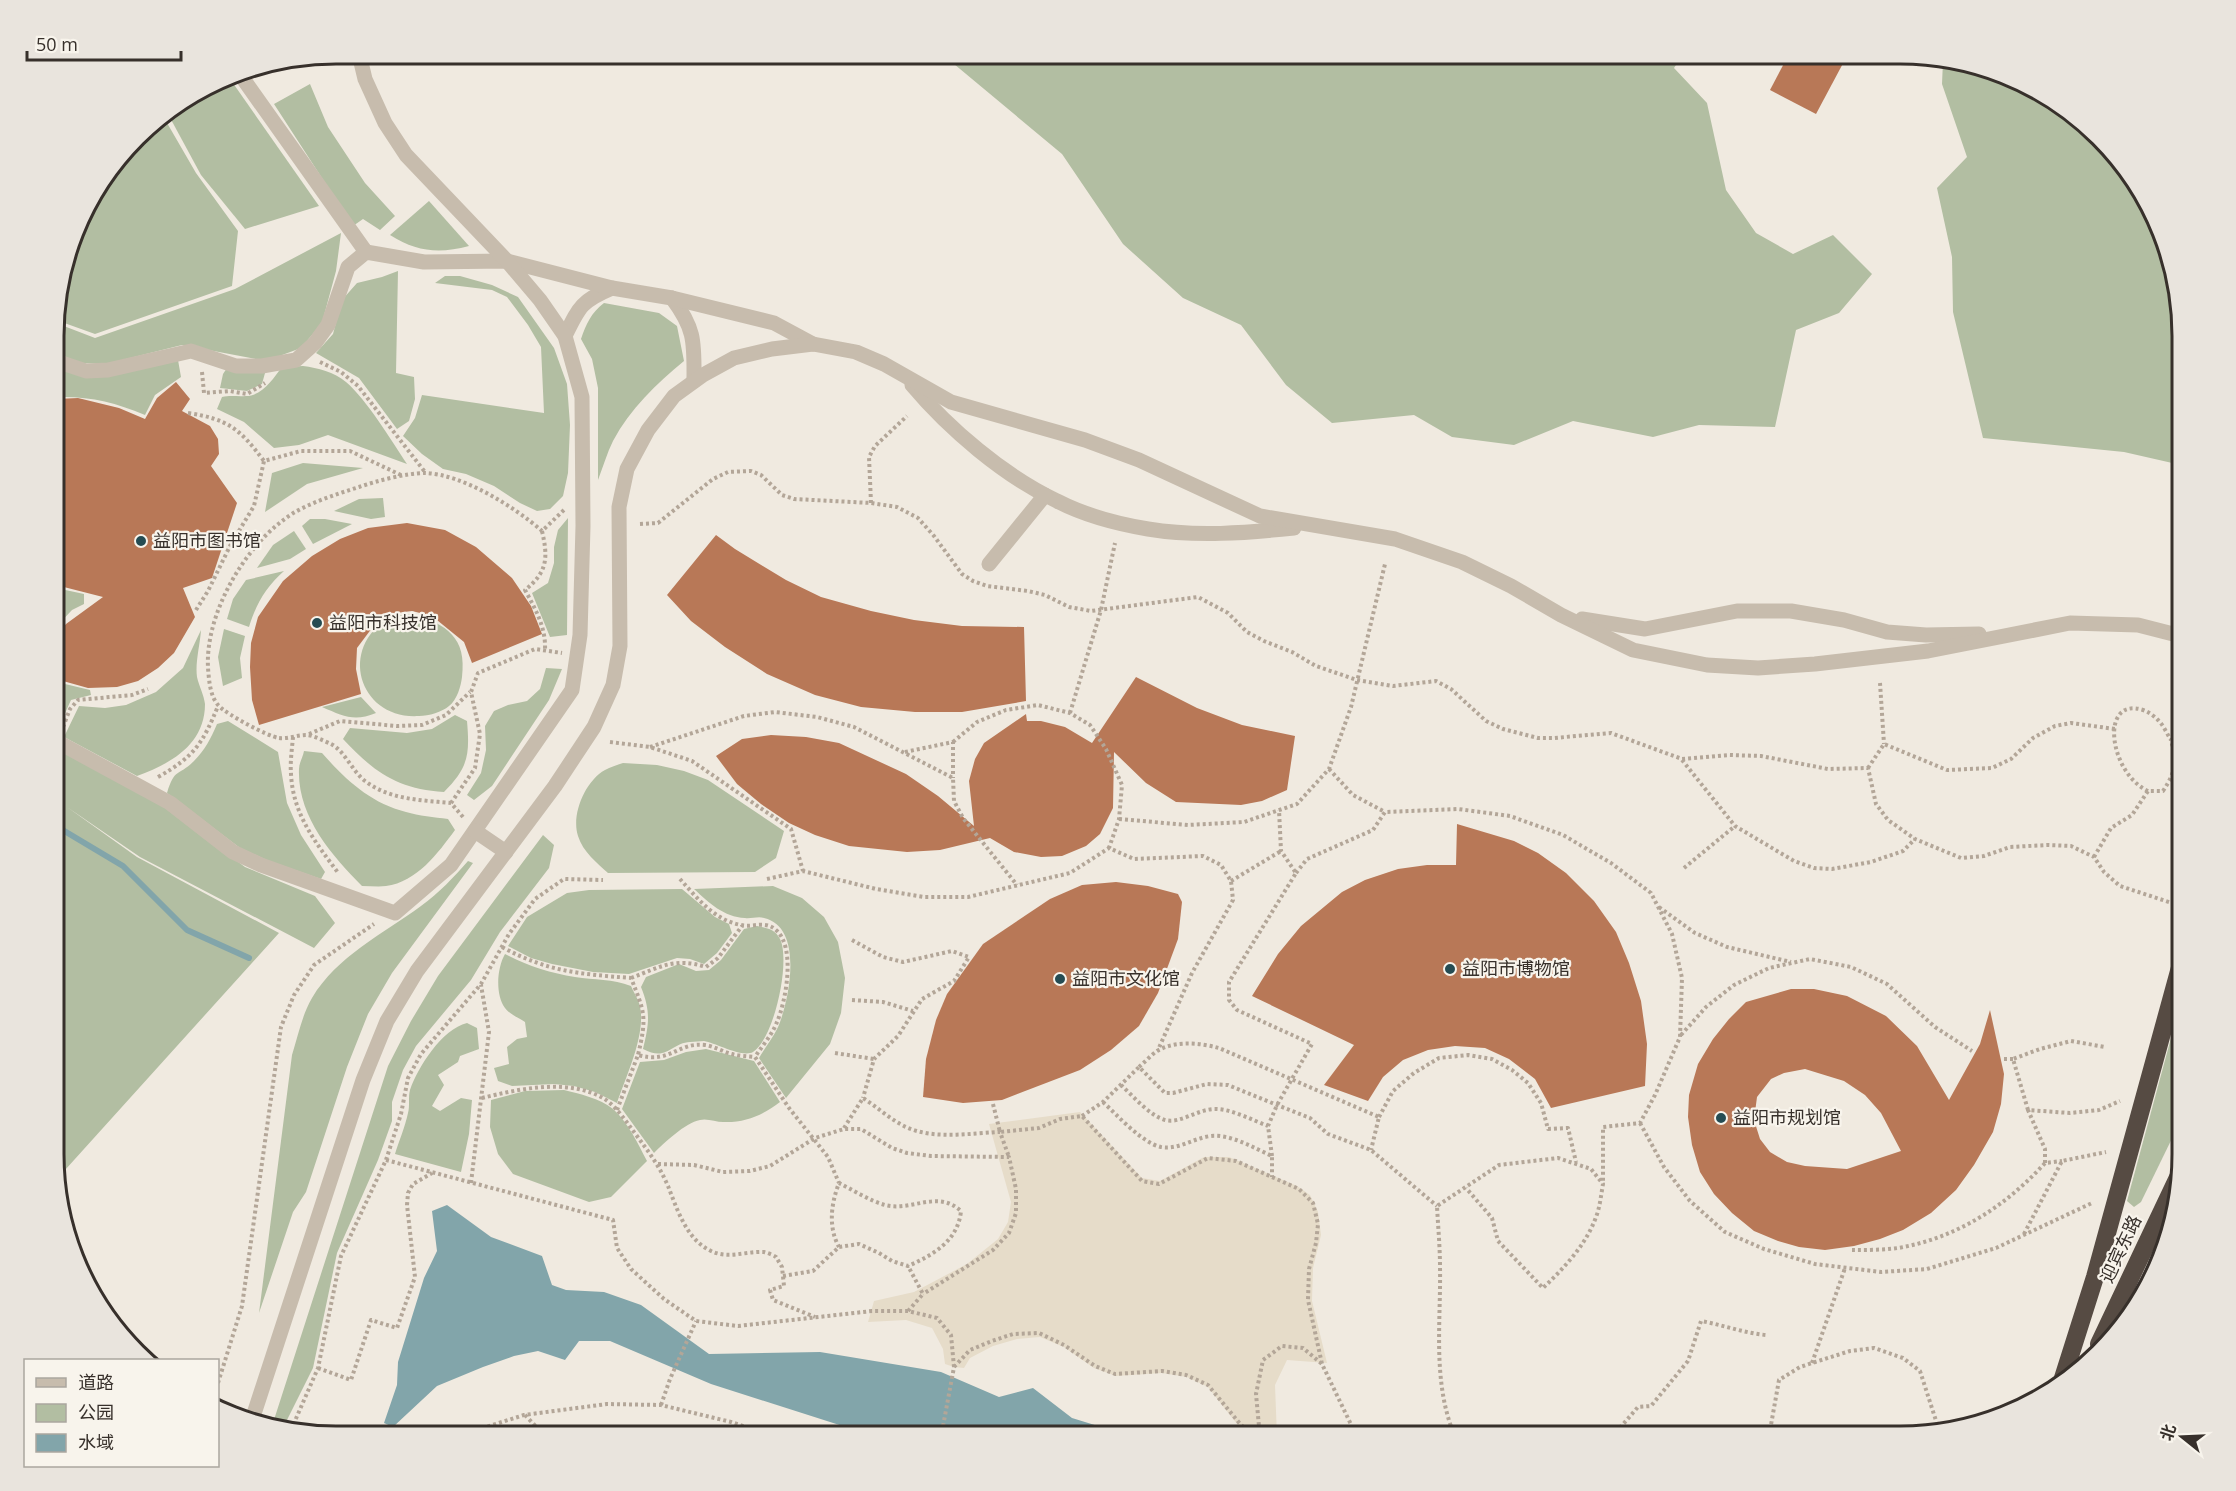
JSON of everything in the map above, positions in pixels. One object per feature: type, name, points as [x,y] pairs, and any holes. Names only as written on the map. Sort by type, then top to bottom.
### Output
[{"type":"highway","points":[[2066,1369],[2095,1277],[2172,996]]},
{"type":"highway","name":"迎宾东路","points":[[2103,1335],[2167,1200]]},
{"type":"street","points":[[64,746],[170,803],[233,852],[261,865],[395,913],[451,865],[572,690],[580,635],[583,494],[582,397],[565,336],[540,300],[507,261],[406,155],[385,123],[365,79],[361,64]]},
{"type":"street","points":[[244,81],[366,252],[424,262],[507,261],[612,288],[672,298],[774,323],[813,344]]},
{"type":"street","points":[[64,364],[86,371],[108,370],[192,351],[236,366],[262,366],[296,360],[315,344],[328,325],[348,267],[366,252]]},
{"type":"street","points":[[565,336],[578,308],[592,296],[612,288]]},
{"type":"street","points":[[672,298],[686,317],[694,340],[694,381]]},
{"type":"street","points":[[254,1414],[363,1080],[387,1021],[417,971],[555,786],[594,728],[613,685],[620,646],[619,507],[627,470],[648,430],[674,396],[694,381],[734,358],[772,349],[813,344],[856,352],[884,364],[951,402],[1084,440],[1139,460],[1260,516],[1395,539],[1462,562],[1561,615],[1633,650],[1707,665],[1758,668],[1928,651],[2070,623],[2138,625],[2172,634]]},
{"type":"street","points":[[906,378],[939,413],[988,457],[1023,482],[1058,502],[1104,518],[1149,529],[1196,533],[1245,533],[1313,526]]},
{"type":"street","points":[[989,564],[1045,495]]},
{"type":"street","points":[[1561,615],[1645,629],[1737,611],[1791,611],[1844,620],[1887,632],[1926,635],[2017,634]]},
{"type":"street","points":[[475,831],[506,852]]},
{"type":"path","points":[[296,360],[321,362],[341,372],[358,386],[425,473]]},
{"type":"path","points":[[188,413],[211,416],[227,423],[246,437],[264,461],[254,506],[196,610]]},
{"type":"path","points":[[871,503],[869,457],[875,446],[907,416]]},
{"type":"path","points":[[264,461],[301,451],[350,450],[403,477]]},
{"type":"path","points":[[640,524],[658,523],[713,479],[728,472],[751,471],[761,475],[782,495],[794,499],[871,503],[897,507],[918,518],[941,544],[962,574],[987,586],[1045,595],[1069,607],[1092,611],[1198,597],[1228,613],[1247,632],[1292,652],[1316,666],[1357,680],[1393,686],[1437,681],[1451,689],[1486,721],[1503,729],[1538,738],[1611,733],[1682,759],[1761,756],[1828,769],[1868,768]]},
{"type":"path","points":[[545,650],[546,637],[538,613],[525,590],[537,581],[544,566],[546,549],[542,531],[528,518],[496,498],[461,482],[425,473],[377,481],[332,496],[296,512],[268,533],[239,568],[219,610],[207,648],[209,685],[218,706],[269,735],[280,738],[308,735],[340,721],[396,726],[422,725],[446,716],[471,692],[478,673],[535,649],[578,655]]},
{"type":"path","points":[[542,531],[583,494]]},
{"type":"path","points":[[1070,712],[1101,610],[1115,543]]},
{"type":"path","points":[[1119,819],[1188,825],[1244,822],[1297,804],[1329,768],[1351,707],[1385,564]]},
{"type":"path","points":[[1880,683],[1884,744],[1868,768],[1876,804],[1888,820],[1915,839],[1960,858],[1984,856],[2010,847],[2071,846],[2094,856],[2104,872],[2120,886],[2172,903]]},
{"type":"path","points":[[64,724],[70,709],[78,700],[123,697],[148,689]]},
{"type":"path","points":[[451,803],[475,768],[480,734],[471,692]]},
{"type":"path","points":[[767,879],[803,871],[876,889],[924,897],[968,897],[1070,873],[1109,848],[1119,819],[1122,785],[1106,749],[1089,725],[1070,712],[1038,705],[1006,710],[977,722],[953,742],[904,753]]},
{"type":"path","points":[[142,786],[172,770],[190,755],[206,736],[218,706]]},
{"type":"path","points":[[2172,744],[2159,721],[2149,712],[2136,708],[2124,711],[2116,719],[2114,745],[2118,759],[2137,786],[2148,792],[2163,791],[2172,778]]},
{"type":"path","points":[[650,747],[744,716],[775,712],[817,717],[854,727],[953,778]]},
{"type":"path","points":[[1884,744],[1947,770],[1992,768],[2011,759],[2033,738],[2055,726],[2071,723],[2115,729]]},
{"type":"path","points":[[308,735],[334,746],[364,781],[399,798],[451,803],[475,831]]},
{"type":"path","points":[[293,737],[291,774],[296,805],[308,833],[357,899]]},
{"type":"path","points":[[610,742],[650,747],[692,761],[791,829],[803,871]]},
{"type":"path","points":[[953,742],[954,801],[963,818],[1017,885]]},
{"type":"path","points":[[1682,759],[1735,826],[1794,861],[1814,868],[1832,869],[1871,862],[1903,851],[1915,839]]},
{"type":"path","points":[[1329,768],[1353,795],[1385,812],[1458,809],[1510,816],[1563,835],[1611,863],[1651,893],[1672,934],[1682,978],[1680,1037]]},
{"type":"path","points":[[2094,856],[2111,828],[2132,815],[2148,792]]},
{"type":"path","points":[[1279,810],[1281,851],[1296,873]]},
{"type":"path","points":[[1272,1177],[1268,1126],[1277,1105],[1312,1044],[1237,1010],[1229,1000],[1229,982],[1296,873],[1307,860],[1373,830],[1385,812]]},
{"type":"path","points":[[1684,868],[1735,826]]},
{"type":"path","points":[[863,1098],[906,1127],[935,1134],[1039,1128],[1060,1119],[1082,1116],[1103,1102],[1158,1050],[1192,973],[1233,900],[1232,881],[1221,866],[1203,856],[1134,859],[1109,848]]},
{"type":"path","points":[[1232,881],[1281,851]]},
{"type":"path","points":[[295,1423],[318,1368],[341,1256],[386,1160],[408,1078],[421,1054],[481,984],[501,947],[535,899],[564,879],[603,880]]},
{"type":"path","points":[[680,879],[705,907],[723,919],[742,926],[761,923],[775,929],[783,938],[788,959],[786,990],[777,1023],[755,1057]]},
{"type":"path","points":[[1658,906],[1695,933],[1727,947],[1793,963]]},
{"type":"path","points":[[219,1380],[242,1306],[281,1027],[294,995],[314,965],[395,913]]},
{"type":"path","points":[[501,947],[548,968],[589,975],[631,978],[676,962],[693,963],[706,967],[718,958],[742,926]]},
{"type":"path","points":[[844,1129],[863,1098],[874,1059],[898,1036],[922,999],[954,981],[969,957],[952,951],[903,962],[883,957],[852,940]]},
{"type":"path","points":[[1640,1123],[1680,1037],[1706,1007],[1734,985],[1769,968],[1810,959],[1851,967],[1887,984],[1935,1027],[1972,1051]]},
{"type":"path","points":[[617,1110],[638,1055],[645,1025],[643,1007],[631,978]]},
{"type":"path","points":[[471,1183],[489,1032],[481,984]]},
{"type":"path","points":[[852,1000],[883,1002],[913,1011]]},
{"type":"path","points":[[2004,1059],[2013,1059],[2071,1041],[2105,1047]]},
{"type":"path","points":[[1158,1050],[1181,1044],[1199,1043],[1219,1048],[1379,1117]]},
{"type":"path","points":[[638,1055],[651,1058],[668,1056],[685,1046],[705,1045],[732,1054],[755,1057],[789,1108],[828,1157],[839,1183],[886,1206],[939,1200],[952,1203],[961,1211],[960,1224],[951,1239],[931,1256],[908,1266],[892,1261],[859,1244],[839,1247],[813,1271],[783,1276]]},
{"type":"path","points":[[835,1053],[874,1059]]},
{"type":"path","points":[[1371,1150],[1379,1117],[1393,1091],[1414,1073],[1439,1058],[1468,1055],[1492,1059],[1512,1070],[1528,1083],[1541,1103],[1548,1129],[1568,1128],[1576,1162]]},
{"type":"path","points":[[2013,1059],[2028,1110],[2045,1149],[2045,1163]]},
{"type":"path","points":[[1139,1067],[1164,1093],[1173,1093],[1207,1084],[1228,1085],[1310,1119],[1328,1134],[1371,1150],[1437,1206],[1440,1266],[1439,1359],[1451,1426]]},
{"type":"path","points":[[1120,1085],[1158,1118],[1168,1121],[1200,1111],[1216,1109],[1268,1126]]},
{"type":"path","points":[[482,1098],[551,1086],[582,1091],[603,1098],[617,1110],[658,1164],[681,1219],[696,1240],[710,1251],[724,1255],[765,1252],[776,1257],[782,1267],[784,1286],[770,1290],[773,1300],[816,1317]]},
{"type":"path","points":[[2028,1110],[2070,1113],[2099,1110],[2120,1101]]},
{"type":"path","points":[[1103,1102],[1147,1141],[1160,1147],[1176,1147],[1211,1136],[1225,1136],[1272,1156]]},
{"type":"path","points":[[908,1311],[923,1294],[993,1250],[1010,1233],[1016,1213],[1016,1189],[1009,1156],[993,1104]]},
{"type":"path","points":[[1082,1116],[1142,1181],[1160,1184],[1208,1158],[1236,1161],[1299,1189],[1313,1203],[1318,1224],[1309,1269],[1308,1300],[1322,1364],[1352,1426]]},
{"type":"path","points":[[1466,1188],[1492,1218],[1498,1241],[1543,1288],[1579,1249],[1596,1217],[1603,1184],[1603,1127],[1640,1123]]},
{"type":"path","points":[[1640,1123],[1664,1167],[1683,1193],[1725,1232],[1764,1250],[1815,1264],[1881,1272],[1927,1269],[1996,1248],[2092,1203]]},
{"type":"path","points":[[658,1164],[694,1164],[723,1172],[750,1171],[770,1166],[815,1138],[844,1129],[861,1129],[892,1148],[907,1153],[931,1156],[1009,1156]]},
{"type":"path","points":[[1852,1250],[1896,1248],[1927,1242],[1961,1228],[1993,1210],[2025,1185],[2045,1163],[2106,1152]]},
{"type":"path","points":[[1437,1206],[1499,1165],[1558,1158],[1576,1162],[1591,1169],[1603,1184]]},
{"type":"path","points":[[386,1160],[613,1220],[617,1248],[631,1269],[664,1299],[696,1321],[738,1326],[872,1311],[908,1311],[937,1318],[951,1335],[954,1367],[943,1426]]},
{"type":"path","points":[[2024,1234],[2061,1161]]},
{"type":"path","points":[[318,1368],[351,1380],[371,1320],[397,1328],[414,1277],[407,1205],[408,1193],[413,1184],[433,1172]]},
{"type":"path","points":[[839,1183],[832,1201],[832,1235],[839,1247]]},
{"type":"path","points":[[908,1266],[923,1294]]},
{"type":"path","points":[[1812,1363],[1845,1268]]},
{"type":"path","points":[[662,1405],[670,1378],[696,1321]]},
{"type":"path","points":[[1622,1426],[1638,1407],[1651,1406],[1688,1361],[1701,1321],[1752,1334],[1766,1335]]},
{"type":"path","points":[[954,1367],[970,1350],[992,1341],[1013,1334],[1039,1333],[1095,1366],[1115,1374],[1162,1371],[1186,1375],[1208,1385],[1242,1426]]},
{"type":"path","points":[[1257,1426],[1256,1394],[1263,1360],[1282,1346],[1303,1348],[1322,1364]]},
{"type":"path","points":[[1771,1426],[1779,1380],[1800,1367],[1850,1351],[1874,1348],[1903,1358],[1920,1371],[1937,1424]]},
{"type":"path","points":[[489,1426],[524,1415],[607,1404],[662,1405],[743,1426]]},
{"type":"path","points":[[524,1415],[535,1426]]},
{"type":"green space","points":[[954,64],[1677,64],[1674,68],[1707,103],[1726,190],[1756,233],[1793,254],[1833,235],[1872,274],[1839,313],[1796,330],[1775,427],[1699,425],[1653,437],[1573,421],[1514,445],[1452,437],[1414,415],[1332,423],[1286,385],[1241,325],[1183,298],[1123,244],[1062,154]]},
{"type":"green space","points":[[1943,68],[1987,79],[2035,101],[2065,121],[2092,144],[2126,186],[2143,216],[2157,249],[2169,301],[2172,337],[2172,463],[2124,452],[1983,438],[1953,312],[1952,257],[1937,188],[1967,157],[1942,84]]},
{"type":"green space","points":[[310,84],[328,127],[365,183],[395,216],[380,230],[363,219],[353,226],[274,104]]},
{"type":"green space","points":[[234,85],[319,206],[245,229],[201,175],[172,121],[201,101]]},
{"type":"green space","points":[[167,124],[196,173],[238,231],[232,286],[95,334],[65,323],[70,284],[79,249],[93,216],[110,186],[144,144]]},
{"type":"green space","points":[[429,201],[469,246],[438,251],[428,250],[410,245],[390,235]]},
{"type":"green space","points":[[341,233],[336,271],[322,323],[301,348],[266,361],[182,345],[106,364],[81,363],[64,356],[65,326],[95,338],[235,289]]},
{"type":"green space","points":[[398,271],[396,373],[414,377],[415,399],[409,421],[397,429],[359,378],[316,353],[333,334],[342,300],[357,283]]},
{"type":"green space","points":[[445,276],[460,276],[492,285],[518,297],[554,348],[567,384],[570,425],[568,473],[563,496],[550,509],[537,511],[494,486],[466,474],[443,469],[403,436],[415,418],[422,395],[544,413],[541,347],[528,325],[507,297],[492,290],[435,283]]},
{"type":"green space","points":[[604,303],[659,313],[677,326],[684,361],[654,388],[627,418],[613,441],[598,480],[598,388],[592,359],[581,339],[589,319]]},
{"type":"green space","points":[[178,360],[181,377],[155,395],[145,415],[102,401],[64,397],[64,366]]},
{"type":"green space","points":[[303,366],[326,371],[346,382],[370,410],[407,464],[328,435],[299,445],[274,448],[244,422],[217,409],[222,397],[252,395],[262,390],[282,367]]},
{"type":"green space","points":[[227,368],[257,368],[265,373],[262,384],[247,391],[220,388]]},
{"type":"green space","points":[[303,463],[363,468],[307,484],[265,512],[272,473]]},
{"type":"green space","points":[[383,498],[385,517],[371,519],[334,511],[359,499]]},
{"type":"green space","points":[[568,518],[567,635],[550,637],[532,593],[548,583],[554,563],[554,547],[558,530]]},
{"type":"green space","points":[[310,519],[352,524],[313,544],[302,526]]},
{"type":"green space","points":[[294,531],[306,549],[290,559],[257,568],[273,545]]},
{"type":"green space","points":[[284,571],[262,596],[249,627],[227,619],[233,599],[246,580]]},
{"type":"green space","points":[[64,590],[84,594],[84,604],[72,610],[64,618]]},
{"type":"green space","points":[[412,614],[445,628],[458,643],[463,664],[461,684],[454,700],[443,710],[423,716],[399,714],[382,707],[370,695],[362,680],[360,664],[363,647],[373,631],[389,618]]},
{"type":"green space","points":[[224,629],[245,636],[240,658],[242,678],[223,686],[218,657]]},
{"type":"green space","points":[[201,630],[197,672],[205,704],[203,718],[192,742],[173,759],[137,776],[64,737],[79,706],[105,708],[126,705],[156,692],[183,668]]},
{"type":"green space","points":[[546,668],[562,669],[549,700],[492,786],[474,800],[467,795],[481,773],[486,750],[485,726],[494,711],[527,701],[540,689]]},
{"type":"green space","points":[[64,684],[90,690],[91,695],[71,700],[64,716]]},
{"type":"green space","points":[[361,697],[376,713],[349,717],[322,707]]},
{"type":"green space","points":[[455,715],[467,721],[466,760],[458,776],[444,792],[413,787],[388,777],[365,761],[343,739],[350,728],[407,733],[432,729]]},
{"type":"green space","points":[[228,721],[278,752],[287,803],[301,835],[325,872],[321,879],[240,848],[167,793],[175,776],[201,753],[217,724]]},
{"type":"green space","points":[[304,751],[322,753],[349,781],[381,803],[411,813],[448,819],[455,830],[417,873],[386,886],[362,886],[328,848],[310,819],[300,786],[299,767]]},
{"type":"green space","points":[[64,752],[169,810],[245,867],[315,896],[335,923],[314,948],[140,857],[67,807],[137,857],[279,933],[65,1170]]},
{"type":"green space","points":[[623,763],[657,765],[684,771],[708,780],[784,831],[776,858],[755,872],[608,873],[583,847],[576,828],[576,818],[581,799],[591,782],[605,770]]},
{"type":"green space","points":[[543,835],[554,845],[549,868],[500,932],[471,980],[416,1046],[403,1070],[392,1102],[392,1121],[378,1160],[337,1253],[313,1368],[286,1421],[274,1419],[388,1066],[438,976]]},
{"type":"green space","points":[[468,861],[473,863],[392,973],[368,1014],[347,1067],[306,1192],[293,1212],[259,1313],[292,1055],[303,1018],[312,998],[322,983],[347,958],[428,901]]},
{"type":"green space","points":[[773,886],[802,898],[824,917],[838,942],[845,978],[841,1013],[830,1044],[786,1098],[759,1058],[778,1026],[787,996],[790,963],[789,948],[784,934],[776,924],[764,918],[737,917],[724,912],[694,889]]},
{"type":"green space","points":[[682,889],[715,917],[729,924],[732,933],[717,953],[704,964],[690,959],[677,958],[629,974],[593,972],[531,958],[508,946],[527,917],[567,893],[589,890]]},
{"type":"green space","points":[[757,926],[776,933],[783,950],[782,981],[778,999],[768,1032],[761,1044],[753,1052],[748,1053],[736,1052],[704,1041],[684,1043],[658,1054],[643,1049],[648,1018],[641,987],[646,977],[679,964],[696,971],[709,970],[721,960],[744,929]]},
{"type":"green space","points":[[505,954],[557,973],[631,986],[639,1003],[641,1027],[635,1053],[617,1103],[595,1092],[574,1086],[554,1084],[512,1086],[498,1081],[494,1068],[509,1064],[507,1047],[517,1039],[527,1037],[525,1022],[507,1010],[500,996],[499,974]]},
{"type":"green space","points":[[467,1023],[477,1028],[479,1049],[460,1056],[458,1062],[438,1075],[444,1085],[432,1106],[440,1111],[461,1098],[472,1100],[469,1134],[461,1172],[395,1154],[408,1113],[410,1090],[425,1060],[449,1033]]},
{"type":"green space","points":[[2172,1034],[2172,1138],[2141,1202],[2134,1207],[2127,1201]]},
{"type":"green space","points":[[706,1049],[754,1061],[780,1102],[767,1111],[746,1120],[694,1122],[675,1134],[654,1153],[622,1109],[640,1062],[664,1060],[686,1052]]},
{"type":"green space","points":[[564,1090],[596,1099],[613,1109],[628,1127],[647,1161],[611,1197],[589,1202],[513,1174],[498,1154],[490,1127],[491,1100],[525,1091]]},
{"type":"shaded area","points":[[1080,1112],[1142,1178],[1160,1181],[1204,1157],[1229,1157],[1297,1186],[1310,1195],[1318,1212],[1321,1235],[1313,1268],[1312,1301],[1327,1363],[1287,1360],[1275,1385],[1277,1426],[1239,1426],[1208,1387],[1187,1377],[1162,1373],[1116,1376],[1094,1368],[1064,1347],[1040,1337],[1017,1339],[993,1346],[970,1358],[964,1368],[945,1364],[943,1349],[932,1328],[906,1320],[868,1322],[874,1301],[914,1292],[967,1264],[998,1239],[1008,1222],[1011,1202],[989,1124]]},
{"type":"water","points":[[447,1205],[491,1237],[542,1256],[552,1285],[566,1290],[604,1292],[641,1305],[709,1354],[820,1352],[941,1372],[999,1397],[1033,1388],[1072,1418],[1098,1426],[843,1426],[711,1384],[610,1341],[579,1341],[565,1360],[538,1351],[514,1356],[437,1386],[394,1426],[391,1426],[384,1423],[397,1385],[398,1362],[424,1278],[437,1251],[432,1211]]},
{"type":"building","points":[[1784,64],[1843,64],[1816,114],[1770,90]]},
{"type":"building","name":"益阳市图书馆","points":[[176,382],[190,399],[182,411],[210,426],[218,439],[219,454],[211,466],[237,503],[212,578],[183,588],[195,617],[174,653],[158,668],[138,681],[117,687],[88,688],[64,681],[64,626],[103,597],[64,587],[64,399],[78,398],[119,408],[145,419],[157,398]]},
{"type":"building","name":"益阳市科技馆","points":[[407,523],[445,530],[476,547],[512,578],[531,606],[542,634],[472,663],[464,642],[432,616],[412,611],[388,614],[372,628],[357,648],[356,669],[361,694],[259,725],[252,700],[251,643],[258,617],[283,581],[312,556],[340,539],[368,528]]},
{"type":"building","points":[[716,535],[786,580],[821,597],[914,620],[962,626],[1024,627],[1026,701],[962,712],[915,712],[861,707],[815,695],[767,674],[725,647],[691,621],[667,595]]},
{"type":"building","points":[[1136,677],[1197,708],[1242,725],[1295,736],[1287,790],[1262,801],[1241,805],[1176,802],[1146,783],[1114,752],[1113,808],[1100,834],[1086,846],[1062,856],[1041,857],[1014,852],[990,838],[940,850],[907,852],[849,846],[815,835],[789,823],[737,784],[716,756],[742,739],[771,735],[806,737],[839,743],[906,774],[938,796],[974,826],[969,781],[975,759],[984,743],[1026,714],[1027,721],[1041,721],[1065,727],[1092,743]]},
{"type":"building","name":"益阳市博物馆","points":[[1457,824],[1514,841],[1538,853],[1566,873],[1594,901],[1616,932],[1641,1001],[1647,1044],[1645,1086],[1551,1108],[1535,1079],[1509,1059],[1485,1048],[1455,1046],[1428,1050],[1403,1060],[1383,1077],[1368,1101],[1324,1085],[1354,1045],[1252,996],[1278,954],[1301,926],[1342,892],[1365,880],[1398,869],[1427,865],[1456,865]]},
{"type":"building","name":"益阳市文化馆","points":[[1116,882],[1148,886],[1178,894],[1182,902],[1178,939],[1158,993],[1139,1026],[1111,1050],[1080,1070],[1002,1100],[963,1103],[923,1097],[926,1059],[936,1020],[947,994],[983,944],[1050,899],[1082,885]]},
{"type":"building","name":"益阳市规划馆","points":[[1791,989],[1814,989],[1847,996],[1886,1016],[1917,1046],[1949,1100],[1980,1044],[1990,1010],[2004,1074],[2001,1104],[1993,1132],[1956,1190],[1931,1213],[1903,1230],[1854,1246],[1825,1250],[1799,1247],[1778,1241],[1754,1231],[1732,1213],[1714,1194],[1700,1172],[1692,1145],[1688,1117],[1689,1095],[1698,1064],[1713,1039],[1746,1002]],"holes":[[[1805,1069],[1844,1081],[1865,1095],[1881,1113],[1901,1151],[1847,1169],[1805,1166],[1787,1162],[1770,1152],[1760,1139],[1754,1120],[1757,1097],[1771,1079],[1784,1073]]]},
{"type":"waterway","points":[[64,831],[123,866],[187,930],[249,958]]},
{"type":"place","name":"益阳市图书馆","points":[[141,541]]},
{"type":"place","name":"益阳市科技馆","points":[[317,623]]},
{"type":"place","name":"益阳市博物馆","points":[[1450,969]]},
{"type":"place","name":"益阳市文化馆","points":[[1060,979]]},
{"type":"place","name":"益阳市规划馆","points":[[1721,1118]]}]
